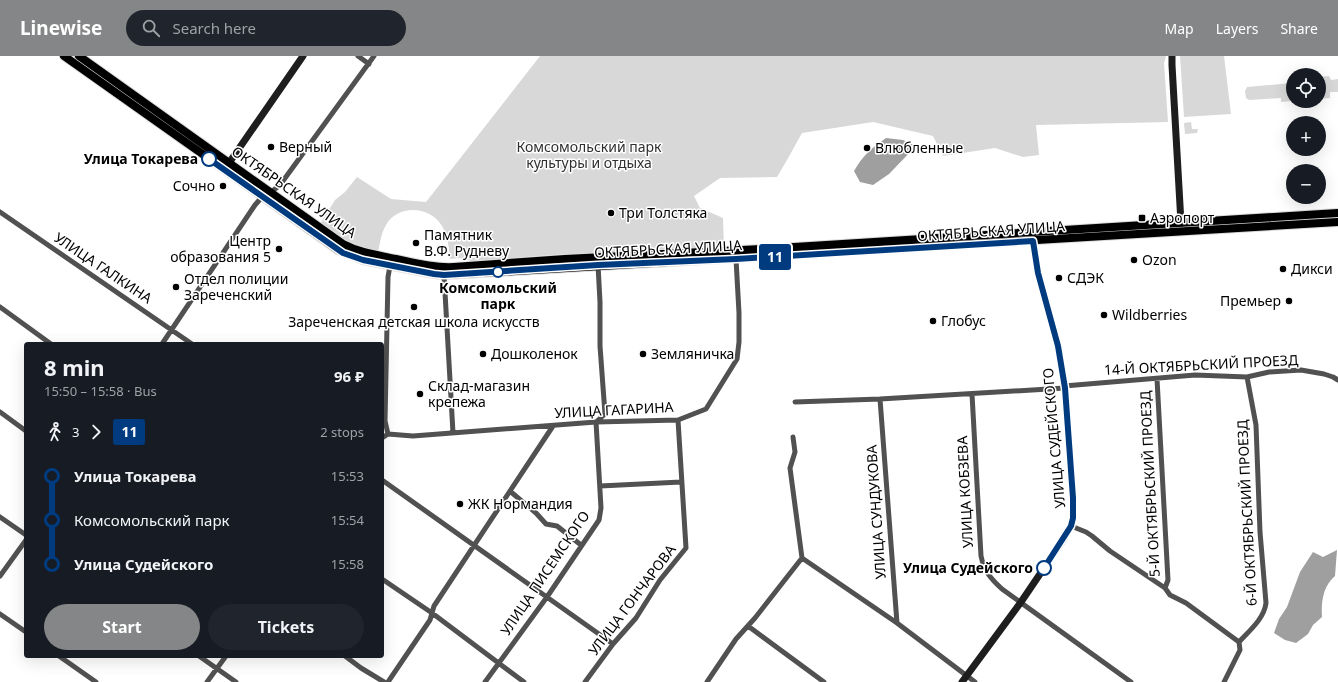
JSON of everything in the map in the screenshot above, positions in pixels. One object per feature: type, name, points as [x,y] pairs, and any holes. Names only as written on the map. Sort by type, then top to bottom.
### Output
[{"type":"main road","name":"ОКТЯБРЬСКАЯ УЛИЦА","points":[[64,56],[350,248],[444,271],[736,259],[1033,241],[1338,213]]},
{"type":"main road","name":"ОКТЯБРЬСКАЯ УЛИЦА","points":[[79,56],[226,166],[262,197],[338,250],[363,260],[434,274],[444,271],[565,258],[761,249],[1032,232],[1338,222]]},
{"type":"main road","points":[[262,197],[270,193]]},
{"type":"main road","name":"УЛИЦА СУДЕЙСКОГО","points":[[1032,232],[1033,241]]},
{"type":"street","points":[[226,166],[303,56]]},
{"type":"street","points":[[358,56],[369,64]]},
{"type":"street","points":[[270,193],[280,185],[374,56]]},
{"type":"street","points":[[1172,56],[1182,228]]},
{"type":"street","points":[[163,342],[262,197]]},
{"type":"street","name":"УЛИЦА ГАЛКИНА","points":[[0,212],[189,342]]},
{"type":"street","name":"УЛИЦА СУДЕЙСКОГО","points":[[964,679],[1021,602],[1071,526],[1073,518],[1073,498],[1065,387],[1058,346],[1038,273],[1033,241]]},
{"type":"street","name":"УЛИЦА ГАГАРИНА","points":[[388,434],[413,436],[596,422],[678,420],[706,408],[736,359],[739,342],[740,312],[736,259]]},
{"type":"street","points":[[596,422],[605,414],[600,346],[598,265]]},
{"type":"street","points":[[384,437],[388,434],[385,421],[388,277],[390,266]]},
{"type":"street","points":[[444,271],[452,433]]},
{"type":"street","points":[[0,307],[48,342]]},
{"type":"street","name":"14-Й ОКТЯБРЬСКИЙ ПРОЕЗД","points":[[795,402],[972,394],[1195,375],[1247,377],[1269,372],[1301,370],[1333,376],[1338,380]]},
{"type":"street","name":"6-Й ОКТЯБРЬСКИЙ ПРОЕЗД","points":[[1239,642],[1258,622],[1265,611],[1266,603],[1260,532],[1256,425],[1247,377]]},
{"type":"street","name":"5-Й ОКТЯБРЬСКИЙ ПРОЕЗД","points":[[1157,379],[1168,580],[1165,588]]},
{"type":"street","name":"УЛИЦА КОБЗЕВА","points":[[972,394],[981,556],[983,566],[987,573],[1002,589],[1131,682]]},
{"type":"street","name":"УЛИЦА СУНДУКОВА","points":[[880,399],[897,623]]},
{"type":"street","points":[[0,412],[24,430]]},
{"type":"street","name":"УЛИЦА ГОНЧАРОВА","points":[[585,682],[613,644],[636,618],[660,580],[686,548],[678,420]]},
{"type":"street","name":"УЛИЦА ПИСЕМСКОГО","points":[[485,682],[547,597],[599,520],[601,508],[596,422]]},
{"type":"street","points":[[388,682],[430,620],[434,606],[554,426]]},
{"type":"street","points":[[707,682],[736,639],[802,558],[790,468],[795,452],[793,437]]},
{"type":"street","points":[[384,481],[613,644]]},
{"type":"street","points":[[600,486],[681,482]]},
{"type":"street","points":[[511,492],[536,513],[546,524],[557,526],[581,545]]},
{"type":"street","points":[[0,517],[24,535]]},
{"type":"street","points":[[1071,526],[1092,536],[1110,551],[1165,588],[1170,595],[1186,603],[1239,642],[1240,650],[1224,682]]},
{"type":"street","points":[[0,576],[24,543]]},
{"type":"street","points":[[802,558],[897,623],[964,679],[975,682]]},
{"type":"street","points":[[384,580],[432,613],[498,664],[524,682]]},
{"type":"street","points":[[0,614],[24,631]]},
{"type":"street","points":[[748,626],[824,682]]},
{"type":"street","points":[[62,658],[96,682]]},
{"type":"street","points":[[201,658],[236,682]]},
{"type":"street","points":[[207,682],[225,658]]},
{"type":"street","points":[[347,658],[384,682]]},
{"type":"green space","name":"Комсомольский парк культуры и отдыха","points":[[540,56],[1166,56],[1164,63],[1168,122],[1036,125],[1039,155],[1023,157],[995,148],[943,156],[933,136],[873,122],[802,133],[777,177],[720,178],[694,196],[700,208],[723,218],[724,251],[566,254],[471,261],[460,258],[450,259],[449,246],[442,226],[437,219],[422,211],[406,211],[398,213],[391,218],[383,231],[378,252],[352,245],[320,224],[335,200],[345,192],[357,177],[391,199],[426,202]]},
{"type":"green space","points":[[1180,56],[1224,56],[1231,114],[1184,117]]},
{"type":"green space","points":[[1326,76],[1329,76],[1331,80],[1338,79],[1338,92],[1330,92],[1330,98],[1326,98]]},
{"type":"green space","points":[[1286,84],[1286,102],[1281,102],[1281,98],[1249,100],[1246,98],[1245,91],[1247,87]]},
{"type":"green space","points":[[1191,122],[1192,129],[1198,129],[1197,133],[1185,134],[1184,123]]},
{"type":"shaded area","points":[[886,138],[903,140],[916,146],[889,174],[873,185],[860,182],[854,171],[868,152]]},
{"type":"shaded area","points":[[1337,550],[1335,576],[1325,589],[1322,617],[1313,625],[1308,634],[1296,643],[1285,640],[1274,633],[1279,619],[1287,607],[1300,572],[1313,552],[1323,557]]},
{"type":"bus line","name":"11","points":[[209,159],[338,250],[349,256],[390,266],[444,275],[1033,241],[1038,273],[1058,346],[1065,388],[1073,498],[1073,518],[1071,526],[1044,568]]},
{"type":"place","name":"Верный","points":[[271,147]]},
{"type":"place","name":"Влюбленные","points":[[867,148]]},
{"type":"place","name":"Улица Токарева","points":[[209,159]]},
{"type":"place","name":"Сочно","points":[[223,186]]},
{"type":"place","name":"Три Толстяка","points":[[611,213]]},
{"type":"place","name":"Аэропорт","points":[[1142,218]]},
{"type":"place","name":"Памятник В.Ф. Рудневу","points":[[416,243]]},
{"type":"place","name":"Центр образования 5","points":[[279,249]]},
{"type":"place","name":"Ozon","points":[[1134,260]]},
{"type":"place","name":"Дикси","points":[[1283,269]]},
{"type":"place","name":"Комсомольский парк","points":[[498,272]]},
{"type":"place","name":"СДЭК","points":[[1059,278]]},
{"type":"place","name":"Отдел полиции Зареченский","points":[[176,287]]},
{"type":"place","name":"Премьер","points":[[1289,301]]},
{"type":"place","name":"Зареченская детская школа искусств","points":[[414,307]]},
{"type":"place","name":"Wildberries","points":[[1104,315]]},
{"type":"place","name":"Глобус","points":[[933,321]]},
{"type":"place","name":"Дошколенок","points":[[483,354]]},
{"type":"place","name":"Земляничка","points":[[643,354]]},
{"type":"place","name":"Склад-магазин крепежа","points":[[420,394]]},
{"type":"place","name":"ЖК Нормандия","points":[[460,504]]},
{"type":"place","name":"Улица Судейского","points":[[1044,568]]}]
